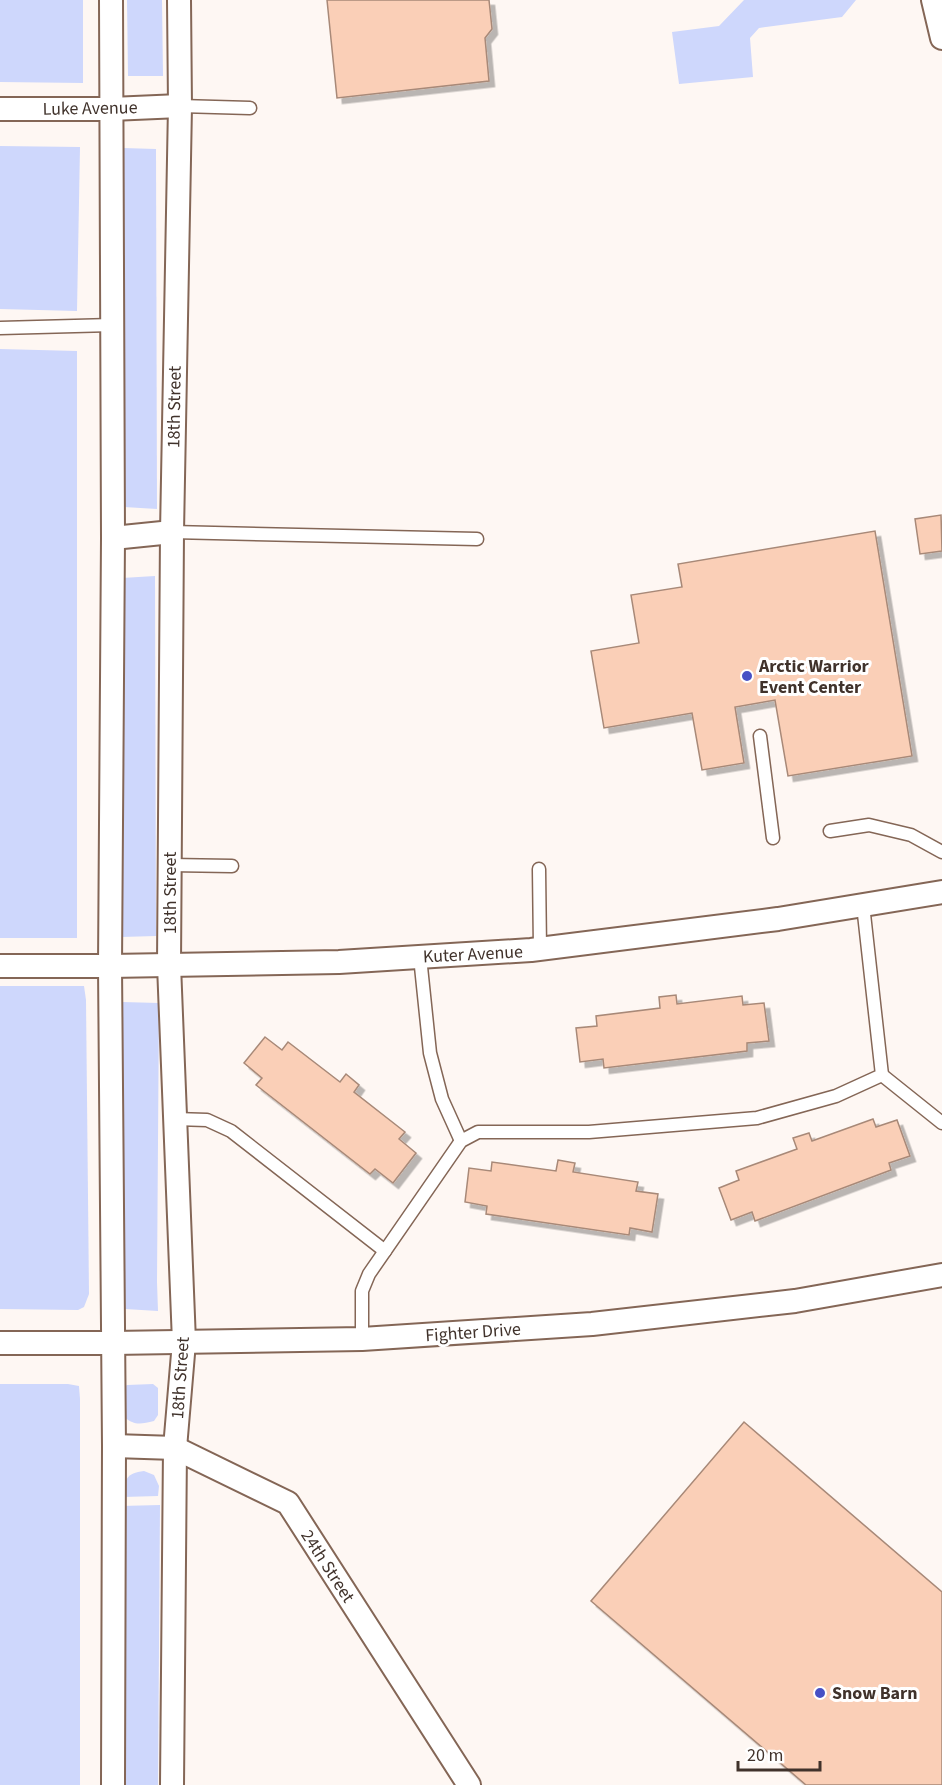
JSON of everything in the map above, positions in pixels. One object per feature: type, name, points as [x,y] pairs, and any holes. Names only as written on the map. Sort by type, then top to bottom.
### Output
[{"type":"street","points":[[111,0],[113,538],[110,966],[114,1446],[113,1785]]},
{"type":"street","name":"18th Street","points":[[172,1785],[175,1448],[184,1342],[169,965],[172,532],[180,106],[179,0]]},
{"type":"street","name":"Luke Avenue","points":[[0,109],[111,109],[180,106]]},
{"type":"street","points":[[113,538],[172,532]]},
{"type":"street","name":"Kuter Avenue","points":[[0,966],[339,962],[540,950],[778,919],[942,892]]},
{"type":"street","name":"Fighter Drive","points":[[0,1342],[113,1343],[362,1339],[603,1323],[795,1301],[942,1275]]},
{"type":"street","name":"24th Street","points":[[114,1446],[175,1448],[288,1503],[469,1785]]},
{"type":"lane","points":[[180,106],[250,108]]},
{"type":"lane","points":[[0,328],[112,325]]},
{"type":"lane","points":[[172,532],[477,538]]},
{"type":"lane","points":[[760,736],[773,838]]},
{"type":"lane","points":[[830,831],[869,825],[911,835],[942,852]]},
{"type":"lane","points":[[170,865],[232,866]]},
{"type":"lane","points":[[539,868],[540,950]]},
{"type":"lane","points":[[863,905],[882,1076],[942,1123]]},
{"type":"lane","points":[[420,957],[430,1053],[442,1099],[461,1141]]},
{"type":"lane","points":[[362,1339],[362,1291],[369,1274],[461,1141],[478,1132],[589,1132],[757,1118],[837,1096],[882,1076]]},
{"type":"lane","points":[[175,1119],[207,1120],[231,1131],[385,1251]]},
{"type":"shaded area","points":[[0,0],[83,0],[83,83],[0,82]]},
{"type":"shaded area","points":[[127,0],[162,0],[163,76],[128,76]]},
{"type":"shaded area","points":[[744,0],[856,0],[842,17],[759,28],[750,38],[753,77],[679,84],[672,32],[719,26]]},
{"type":"shaded area","points":[[0,146],[80,147],[77,311],[0,309]]},
{"type":"shaded area","points":[[123,148],[156,149],[157,509],[124,507]]},
{"type":"shaded area","points":[[0,349],[77,351],[77,938],[0,938]]},
{"type":"shaded area","points":[[155,576],[156,936],[121,937],[122,578]]},
{"type":"shaded area","points":[[0,986],[84,986],[89,1294],[84,1307],[78,1310],[0,1309]]},
{"type":"shaded area","points":[[122,1002],[159,1003],[158,1311],[125,1309],[122,1276]]},
{"type":"shaded area","points":[[0,1384],[79,1386],[80,1785],[0,1785]]},
{"type":"shaded area","points":[[153,1384],[158,1388],[158,1415],[154,1421],[138,1424],[124,1417],[123,1388],[127,1385]]},
{"type":"shaded area","points":[[144,1471],[154,1475],[159,1486],[158,1496],[123,1497],[127,1478]]},
{"type":"shaded area","points":[[160,1505],[158,1785],[122,1785],[121,1506]]},
{"type":"building","points":[[327,0],[489,0],[492,29],[485,38],[489,81],[337,98]]},
{"type":"building","points":[[941,515],[942,551],[920,554],[915,519]]},
{"type":"building","name":"Arctic Warrior Event Center","points":[[875,531],[912,756],[788,776],[775,700],[735,707],[744,763],[702,770],[692,713],[604,728],[591,651],[639,643],[631,595],[682,587],[678,564]]},
{"type":"building","points":[[676,995],[677,1004],[742,996],[743,1005],[764,1003],[769,1041],[747,1043],[747,1051],[604,1068],[603,1059],[580,1062],[576,1028],[597,1026],[596,1016],[660,1008],[659,997]]},
{"type":"building","points":[[265,1037],[282,1050],[288,1042],[340,1082],[346,1074],[359,1085],[354,1092],[405,1132],[399,1139],[416,1153],[393,1183],[375,1169],[370,1174],[256,1085],[262,1078],[244,1063]]},
{"type":"building","points":[[873,1119],[876,1127],[897,1120],[910,1156],[889,1163],[891,1170],[755,1221],[752,1212],[731,1220],[719,1188],[739,1180],[736,1171],[797,1149],[793,1138],[809,1133],[812,1141]]},
{"type":"building","points":[[558,1160],[575,1163],[573,1172],[638,1182],[636,1191],[658,1194],[652,1232],[630,1228],[629,1235],[486,1214],[487,1206],[465,1202],[469,1168],[491,1171],[492,1162],[556,1171]]},
{"type":"building","name":"Snow Barn","points":[[744,1422],[942,1592],[942,1785],[806,1785],[591,1601]]},
{"type":"place","name":"Arctic Warrior Event Center","points":[[747,676]]},
{"type":"place","name":"Snow Barn","points":[[820,1693]]}]
